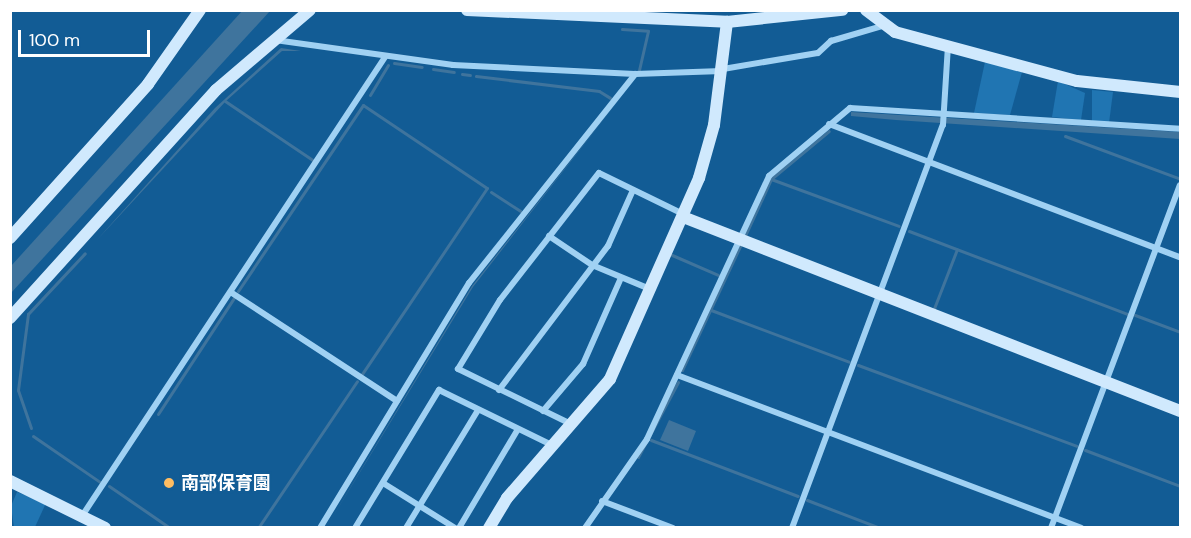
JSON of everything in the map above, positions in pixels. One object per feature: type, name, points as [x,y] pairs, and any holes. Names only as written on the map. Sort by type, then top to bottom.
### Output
[{"type":"street","points":[[10,238],[148,84],[200,10]]},
{"type":"street","points":[[10,318],[216,90],[273,39],[310,10]]},
{"type":"street","points":[[467,10],[727,22],[842,10]]},
{"type":"street","points":[[866,10],[882,26],[1097,86],[1180,92]]},
{"type":"street","points":[[489,528],[610,379],[683,215],[707,153],[723,70],[727,22]]},
{"type":"street","points":[[273,39],[385,57],[635,74],[723,70],[818,53],[831,41],[882,26]]},
{"type":"street","points":[[792,528],[943,125],[948,46]]},
{"type":"street","points":[[84,513],[232,293],[385,57]]},
{"type":"street","points":[[320,528],[469,283],[635,74]]},
{"type":"street","points":[[585,528],[647,439],[740,243],[769,176],[850,108],[1180,129]]},
{"type":"street","points":[[829,124],[1180,257]]},
{"type":"street","points":[[573,425],[458,369],[500,300],[598,173],[740,243],[1180,411]]},
{"type":"street","points":[[1051,528],[1180,185]]},
{"type":"street","points":[[500,390],[608,246],[633,190]]},
{"type":"street","points":[[549,236],[592,265],[650,289]]},
{"type":"street","points":[[543,411],[583,364],[621,278]]},
{"type":"street","points":[[232,293],[397,401]]},
{"type":"street","points":[[677,375],[1081,528]]},
{"type":"street","points":[[355,528],[439,390],[554,446]]},
{"type":"street","points":[[406,528],[478,410]]},
{"type":"street","points":[[383,483],[457,528],[519,429]]},
{"type":"street","points":[[10,481],[84,513],[105,528]]},
{"type":"street","points":[[602,501],[673,528]]},
{"type":"shaded area","points":[[243,10],[270,11],[11,293],[11,266]]},
{"type":"shaded area","points":[[281,48],[301,51],[282,51],[226,101],[96,241],[215,108]]},
{"type":"shaded area","points":[[985,62],[1022,72],[1010,115],[974,113]]},
{"type":"shaded area","points":[[1058,81],[1085,93],[1081,120],[1052,117]]},
{"type":"shaded area","points":[[1092,90],[1113,92],[1109,123],[1092,121]]},
{"type":"shaded area","points":[[618,101],[473,287],[326,528],[472,286]]},
{"type":"shaded area","points":[[851,112],[1180,132],[1180,139],[896,120],[851,116]]},
{"type":"shaded area","points":[[669,420],[696,431],[688,451],[660,440]]},
{"type":"shaded area","points":[[17,492],[46,503],[35,527],[14,527],[11,506]]},
{"type":"waterway","points":[[622,29],[648,31],[639,70]]},
{"type":"waterway","points":[[394,63],[422,67]]},
{"type":"waterway","points":[[370,95],[388,65]]},
{"type":"waterway","points":[[433,69],[454,72]]},
{"type":"waterway","points":[[462,74],[470,75]]},
{"type":"waterway","points":[[476,76],[599,91],[610,98]]},
{"type":"waterway","points":[[225,101],[314,161]]},
{"type":"waterway","points":[[238,291],[363,105],[487,188],[362,374]]},
{"type":"waterway","points":[[744,238],[771,179],[829,131]]},
{"type":"waterway","points":[[1065,136],[1178,178]]},
{"type":"waterway","points":[[771,179],[899,226]]},
{"type":"waterway","points":[[491,192],[520,211]]},
{"type":"waterway","points":[[909,231],[1128,314]]},
{"type":"waterway","points":[[682,370],[741,244]]},
{"type":"waterway","points":[[933,311],[957,249]]},
{"type":"waterway","points":[[31,428],[18,390],[28,314],[85,253]]},
{"type":"waterway","points":[[672,255],[718,275]]},
{"type":"waterway","points":[[158,414],[234,298]]},
{"type":"waterway","points":[[711,310],[849,362]]},
{"type":"waterway","points":[[1135,315],[1180,332]]},
{"type":"waterway","points":[[858,365],[1077,446]]},
{"type":"waterway","points":[[258,528],[357,381]]},
{"type":"waterway","points":[[638,457],[678,382]]},
{"type":"waterway","points":[[33,436],[100,482]]},
{"type":"waterway","points":[[651,440],[798,496]]},
{"type":"waterway","points":[[1085,450],[1180,486]]},
{"type":"waterway","points":[[109,486],[170,528]]},
{"type":"waterway","points":[[807,500],[880,528]]},
{"type":"place","name":"南部保育園","points":[[169,483]]}]
